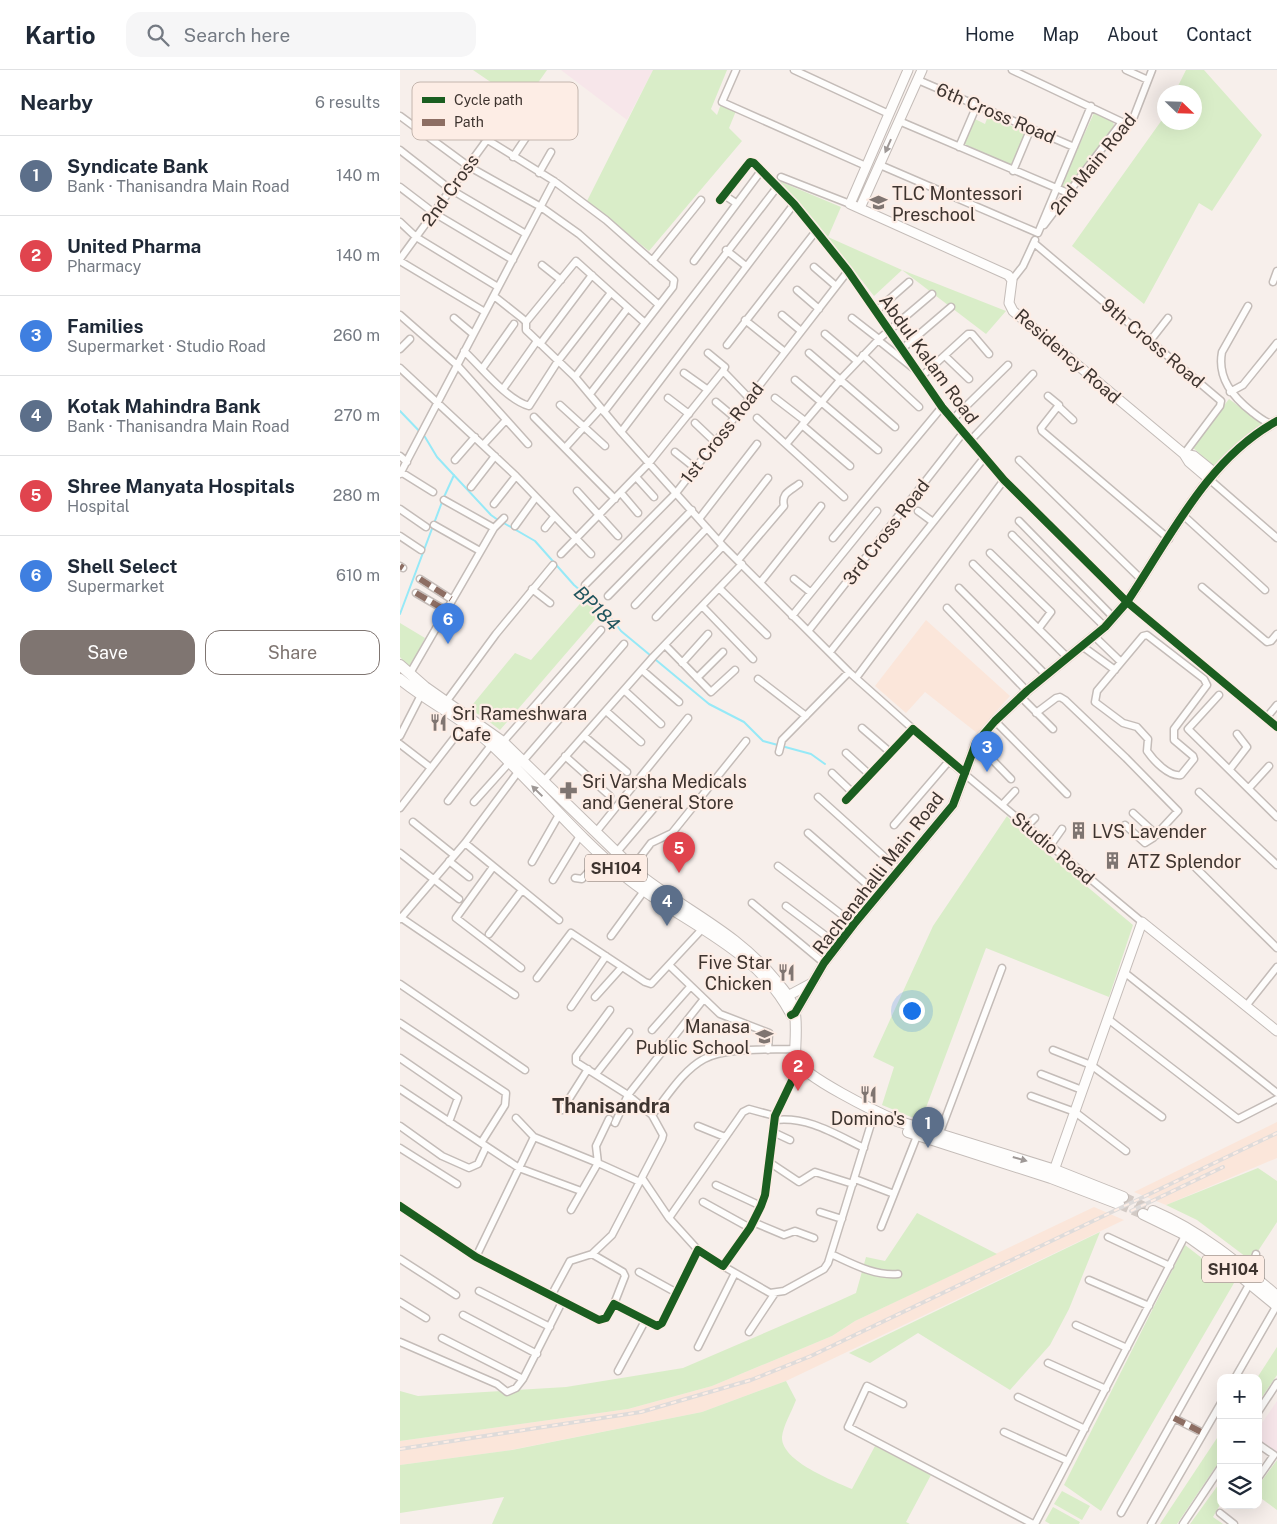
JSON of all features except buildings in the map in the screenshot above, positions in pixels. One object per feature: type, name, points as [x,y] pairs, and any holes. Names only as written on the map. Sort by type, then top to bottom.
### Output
[{"type":"main road","name":"SH104","points":[[400,665],[405,677],[492,744],[603,856],[644,891],[705,926]]},
{"type":"main road","name":"SH104","points":[[422,691],[446,702],[503,742],[632,868],[747,960],[785,997],[793,1014]]},
{"type":"main road","points":[[793,1014],[790,1062],[797,1068],[874,1114],[917,1136],[1053,1174]]},
{"type":"main road","points":[[874,1114],[1053,1174],[1121,1200]]},
{"type":"main road","name":"SH104","points":[[1148,1212],[1188,1232],[1250,1278],[1277,1303]]},
{"type":"street","points":[[736,70],[722,102],[866,166]]},
{"type":"street","points":[[794,70],[1012,171],[1068,193]]},
{"type":"street","points":[[850,204],[908,70]]},
{"type":"street","points":[[860,208],[922,70]]},
{"type":"street","points":[[1012,70],[1122,122]]},
{"type":"street","points":[[1126,70],[1148,80]]},
{"type":"street","name":"2nd Main Road","points":[[1012,280],[1022,266],[1038,234],[1068,193],[1122,122],[1128,123],[1133,118],[1152,70]]},
{"type":"street","name":"6th Cross Road","points":[[918,80],[1074,147]]},
{"type":"street","points":[[959,147],[977,105]]},
{"type":"street","points":[[880,165],[1038,234],[1091,106]]},
{"type":"street","points":[[400,116],[412,125]]},
{"type":"street","points":[[1012,171],[1031,128]]},
{"type":"street","points":[[433,140],[468,166],[541,207],[579,234],[659,305]]},
{"type":"street","points":[[513,157],[524,140]]},
{"type":"street","points":[[486,141],[554,181],[606,220],[675,283],[590,394]]},
{"type":"street","name":"2nd Cross","points":[[400,260],[486,141]]},
{"type":"street","points":[[400,150],[450,189],[526,234]]},
{"type":"street","points":[[539,173],[551,152]]},
{"type":"street","points":[[694,261],[761,171],[750,162],[722,197],[736,203]]},
{"type":"street","name":"Abdul Kalam Road","points":[[761,171],[794,204],[848,271],[952,420],[1004,480],[1127,602],[1277,727]]},
{"type":"street","points":[[781,176],[860,208],[1008,275],[1012,280]]},
{"type":"street","points":[[433,492],[401,473],[554,181]]},
{"type":"street","points":[[565,448],[602,410],[778,186]]},
{"type":"street","points":[[400,187],[434,213],[512,260]]},
{"type":"street","points":[[652,261],[700,200]]},
{"type":"street","points":[[621,432],[794,204]]},
{"type":"street","points":[[400,222],[416,237],[498,287]]},
{"type":"street","points":[[727,345],[816,231]]},
{"type":"street","name":"9th Cross Road","points":[[1034,243],[1221,401],[1220,406],[1184,454]]},
{"type":"street","points":[[726,250],[746,266]]},
{"type":"street","points":[[400,260],[485,312]]},
{"type":"street","points":[[494,296],[526,322],[576,260],[610,294],[645,323]]},
{"type":"street","points":[[542,265],[561,280]]},
{"type":"street","points":[[814,267],[836,286]]},
{"type":"street","points":[[1273,282],[1277,270]]},
{"type":"street","name":"1st Cross Road","points":[[585,585],[676,494],[848,271]]},
{"type":"street","points":[[503,389],[592,276]]},
{"type":"street","name":"Residency Road","points":[[1012,280],[1009,303],[1013,311],[1184,454],[1190,462],[1212,476]]},
{"type":"street","points":[[876,311],[909,282]]},
{"type":"street","points":[[797,290],[819,309]]},
{"type":"street","points":[[464,351],[503,389],[523,404],[530,406],[558,361],[610,294]]},
{"type":"street","points":[[787,443],[841,379],[878,339],[932,294]]},
{"type":"street","points":[[1248,306],[1226,344],[1221,359],[1224,380],[1230,392],[1240,402],[1265,422],[1275,422]]},
{"type":"street","points":[[902,348],[910,344],[951,307]]},
{"type":"street","points":[[575,377],[628,309]]},
{"type":"street","points":[[400,315],[457,365],[528,444]]},
{"type":"street","points":[[782,315],[801,331]]},
{"type":"street","points":[[454,318],[473,334]]},
{"type":"street","points":[[852,318],[920,375],[945,356],[968,334],[972,334],[989,354]]},
{"type":"street","points":[[1150,341],[1168,318]]},
{"type":"street","points":[[745,320],[785,352]]},
{"type":"street","name":"Studio Road","points":[[526,322],[526,330],[575,377],[621,432],[707,528],[849,672],[949,761],[1142,922]]},
{"type":"street","points":[[482,369],[514,324]]},
{"type":"street","points":[[825,334],[857,361]]},
{"type":"street","points":[[400,350],[410,339]]},
{"type":"street","points":[[1230,392],[1243,385],[1277,343]]},
{"type":"street","points":[[561,554],[649,463],[723,371],[725,367],[708,353]]},
{"type":"street","points":[[809,353],[895,428]]},
{"type":"street","points":[[863,355],[920,407]]},
{"type":"street","points":[[945,356],[970,379]]},
{"type":"street","points":[[952,420],[1008,365]]},
{"type":"street","points":[[400,368],[516,476],[591,554]]},
{"type":"street","points":[[723,371],[749,398]]},
{"type":"street","points":[[684,373],[708,390]]},
{"type":"street","points":[[970,441],[1033,374]]},
{"type":"street","points":[[796,380],[878,450]]},
{"type":"street","points":[[1048,396],[1059,404],[1058,406],[1073,420]]},
{"type":"street","points":[[668,398],[689,414]]},
{"type":"street","points":[[775,398],[850,466]]},
{"type":"street","points":[[716,402],[734,418]]},
{"type":"street","points":[[560,405],[605,446]]},
{"type":"street","points":[[833,538],[942,406]]},
{"type":"street","points":[[1058,406],[1041,428],[1042,431],[1169,539]]},
{"type":"street","points":[[534,417],[615,499]]},
{"type":"street","points":[[757,418],[787,443],[844,497]]},
{"type":"street","points":[[483,446],[506,420]]},
{"type":"street","name":"Rachenahalli Main Road","points":[[793,1014],[824,963],[898,869],[953,805],[976,743],[995,721],[1024,694],[1114,618],[1127,602],[1212,476],[1238,447],[1275,422]]},
{"type":"street","points":[[695,423],[716,442]]},
{"type":"street","name":"3rd Cross Road","points":[[808,630],[962,433]]},
{"type":"street","points":[[455,460],[475,438]]},
{"type":"street","points":[[699,518],[757,444]]},
{"type":"street","points":[[675,452],[695,468]]},
{"type":"street","points":[[400,456],[406,462]]},
{"type":"street","points":[[471,486],[495,456]]},
{"type":"street","points":[[830,652],[984,458]]},
{"type":"street","points":[[1020,460],[1142,580]]},
{"type":"street","points":[[494,504],[516,476]]},
{"type":"street","points":[[1212,476],[1277,538]]},
{"type":"street","points":[[636,477],[654,497]]},
{"type":"street","points":[[656,617],[722,544],[768,478]]},
{"type":"street","points":[[856,678],[1004,480]]},
{"type":"street","points":[[544,782],[651,660],[719,588],[784,506],[783,498],[785,493],[799,484]]},
{"type":"street","points":[[577,491],[618,536]]},
{"type":"street","points":[[621,493],[638,513]]},
{"type":"street","points":[[515,526],[536,497]]},
{"type":"street","points":[[444,500],[494,528]]},
{"type":"street","points":[[760,583],[821,506]]},
{"type":"street","points":[[400,509],[426,527]]},
{"type":"street","points":[[608,596],[692,510]]},
{"type":"street","points":[[792,616],[877,511]]},
{"type":"street","points":[[918,511],[933,522]]},
{"type":"street","points":[[1184,516],[1264,590]]},
{"type":"street","points":[[545,528],[554,517]]},
{"type":"street","points":[[405,677],[494,528],[504,518]]},
{"type":"street","points":[[1019,521],[1114,618]]},
{"type":"street","points":[[434,525],[480,551]]},
{"type":"street","points":[[635,605],[707,528]]},
{"type":"street","points":[[1012,534],[1105,627]]},
{"type":"street","points":[[400,536],[421,550]]},
{"type":"street","points":[[990,553],[1051,612],[1039,628]]},
{"type":"street","points":[[973,564],[1068,658]]},
{"type":"street","points":[[446,702],[552,565]]},
{"type":"street","points":[[420,579],[452,599]]},
{"type":"street","points":[[794,579],[810,592]]},
{"type":"street","points":[[1202,587],[1267,642],[1276,635]]},
{"type":"street","points":[[719,588],[767,635]]},
{"type":"street","points":[[959,588],[1046,675]]},
{"type":"street","points":[[532,589],[550,603]]},
{"type":"street","points":[[416,593],[445,610]]},
{"type":"street","points":[[702,606],[752,659]]},
{"type":"street","points":[[947,608],[1024,694],[1036,712],[1053,730]]},
{"type":"street","points":[[503,742],[601,630]]},
{"type":"street","points":[[682,663],[708,634]]},
{"type":"street","points":[[1147,635],[1206,682],[1207,688],[1204,693],[1174,729],[1174,740],[1193,756],[1181,775],[1171,773],[1153,759],[1147,751],[1148,739],[1137,727],[1124,723],[1095,702],[1097,691],[1121,662],[1143,636],[1147,635]]},
{"type":"street","points":[[1094,636],[1121,662]]},
{"type":"street","points":[[523,761],[624,644]]},
{"type":"street","points":[[665,645],[712,692],[735,670]]},
{"type":"street","points":[[1082,646],[1115,670]]},
{"type":"street","points":[[697,678],[723,652]]},
{"type":"street","points":[[642,670],[679,702]]},
{"type":"street","points":[[778,752],[782,740],[849,672]]},
{"type":"street","points":[[758,679],[806,716]]},
{"type":"street","points":[[624,690],[661,724]]},
{"type":"street","points":[[400,736],[402,726],[422,691]]},
{"type":"street","points":[[1219,695],[1188,729],[1276,813]]},
{"type":"street","points":[[1036,712],[1056,698],[1060,697],[1065,700],[1176,808],[1177,815],[1148,842],[1145,842],[1127,823]]},
{"type":"street","points":[[1267,717],[1277,705]]},
{"type":"street","points":[[606,711],[641,742]]},
{"type":"street","points":[[596,832],[688,718]]},
{"type":"street","points":[[995,721],[1067,794]]},
{"type":"street","points":[[400,808],[465,724]]},
{"type":"street","points":[[862,728],[891,753]]},
{"type":"street","points":[[846,800],[913,729]]},
{"type":"street","points":[[1230,769],[1248,747],[1237,734]]},
{"type":"street","points":[[584,736],[626,772]]},
{"type":"street","points":[[632,868],[651,843],[666,837],[678,826],[746,741]]},
{"type":"street","points":[[976,743],[1011,779]]},
{"type":"street","points":[[400,744],[431,768]]},
{"type":"street","points":[[448,801],[492,744]]},
{"type":"street","points":[[846,753],[870,775]]},
{"type":"street","points":[[565,756],[610,796]]},
{"type":"street","points":[[894,825],[949,761]]},
{"type":"street","points":[[474,802],[509,763]]},
{"type":"street","points":[[1249,788],[1269,766]]},
{"type":"street","points":[[515,995],[400,918],[465,843],[518,772]]},
{"type":"street","points":[[832,773],[853,792]]},
{"type":"street","points":[[1002,805],[1015,791]]},
{"type":"street","points":[[1199,792],[1277,865]]},
{"type":"street","points":[[818,797],[898,869]]},
{"type":"street","points":[[616,853],[660,801]]},
{"type":"street","points":[[1133,813],[1156,835]]},
{"type":"street","points":[[532,862],[560,814]]},
{"type":"street","points":[[1027,826],[1035,818]]},
{"type":"street","points":[[413,822],[454,855]]},
{"type":"street","points":[[1050,846],[1062,829]]},
{"type":"street","points":[[808,833],[878,894]]},
{"type":"street","points":[[553,880],[581,834]]},
{"type":"street","points":[[465,843],[559,920]]},
{"type":"street","points":[[400,853],[459,900]]},
{"type":"street","points":[[575,878],[582,880],[603,856]]},
{"type":"street","points":[[449,861],[470,877]]},
{"type":"street","points":[[493,866],[456,918],[521,968]]},
{"type":"street","points":[[778,866],[854,924]]},
{"type":"street","points":[[1194,866],[1277,948]]},
{"type":"street","points":[[489,934],[522,890]]},
{"type":"street","points":[[611,936],[644,891]]},
{"type":"street","points":[[752,903],[824,963]]},
{"type":"street","points":[[786,906],[838,945]]},
{"type":"street","points":[[1053,1174],[1142,922],[1276,1029]]},
{"type":"street","points":[[537,978],[570,933],[644,982],[651,984],[705,926]]},
{"type":"street","points":[[571,1007],[606,956]]},
{"type":"street","points":[[668,965],[720,1014],[768,1033],[768,1050]]},
{"type":"street","points":[[595,997],[622,967]]},
{"type":"street","points":[[1246,1006],[1277,967]]},
{"type":"street","points":[[939,1135],[1002,968]]},
{"type":"street","points":[[1124,972],[1277,1093]]},
{"type":"street","points":[[785,997],[814,980]]},
{"type":"street","points":[[400,984],[525,1070]]},
{"type":"street","points":[[652,1030],[690,987]]},
{"type":"street","points":[[571,1210],[598,1163],[596,1146],[628,1095],[704,1000]]},
{"type":"street","points":[[551,1296],[570,1260],[592,1254],[612,1235],[663,1135],[652,1115],[628,1095],[576,1062],[576,1056],[610,1010]]},
{"type":"street","points":[[1108,1018],[1238,1119],[1277,1099]]},
{"type":"street","points":[[400,1023],[506,1093],[504,1105],[484,1145],[478,1164],[469,1168],[442,1156],[400,1126]]},
{"type":"street","points":[[596,1074],[629,1032]]},
{"type":"street","points":[[652,1115],[682,1077],[704,1059],[726,1052],[792,1050]]},
{"type":"street","points":[[1053,1050],[1091,1065],[1162,1117]]},
{"type":"street","points":[[400,1058],[458,1098],[449,1122]]},
{"type":"street","points":[[723,1266],[750,1228],[761,1206],[765,1195],[775,1118],[797,1068]]},
{"type":"street","points":[[562,1110],[588,1069]]},
{"type":"street","points":[[1041,1074],[1082,1090]]},
{"type":"street","points":[[400,1089],[519,1168],[581,1191]]},
{"type":"street","points":[[1031,1096],[1075,1112],[1126,1151]]},
{"type":"street","points":[[669,1218],[745,1110],[775,1118],[788,1118],[808,1122],[864,1148]]},
{"type":"street","points":[[516,1118],[534,1138],[641,1180],[669,1218],[698,1250],[770,1294],[784,1291],[821,1272],[828,1263],[874,1114]]},
{"type":"street","points":[[698,1126],[725,1137]]},
{"type":"street","points":[[773,1132],[790,1140]]},
{"type":"street","points":[[881,1227],[917,1136]]},
{"type":"street","points":[[476,1256],[534,1138]]},
{"type":"street","points":[[400,1148],[457,1184]]},
{"type":"street","points":[[769,1162],[799,1182],[816,1172],[894,1194]]},
{"type":"street","points":[[716,1185],[761,1206]]},
{"type":"street","points":[[703,1202],[750,1228]]},
{"type":"street","points":[[400,1206],[476,1256],[599,1320],[606,1318],[614,1304],[625,1276],[624,1272],[592,1254]]},
{"type":"street","points":[[820,1212],[842,1219]]},
{"type":"street","points":[[753,1222],[784,1235],[795,1231],[814,1238]]},
{"type":"street","points":[[903,1404],[867,1386],[848,1427],[1034,1524],[1188,1232]]},
{"type":"street","points":[[1108,1237],[1170,1266]]},
{"type":"street","points":[[614,1304],[657,1326],[662,1323],[698,1250]]},
{"type":"street","points":[[831,1254],[875,1273],[898,1274]]},
{"type":"street","points":[[1121,1513],[1250,1278],[1256,1254]]},
{"type":"street","points":[[400,1259],[456,1295]]},
{"type":"street","points":[[639,1272],[677,1293]]},
{"type":"street","points":[[698,1347],[735,1273]]},
{"type":"street","points":[[1089,1280],[1149,1306]]},
{"type":"street","points":[[479,1291],[550,1328]]},
{"type":"street","points":[[750,1332],[775,1293]]},
{"type":"street","points":[[400,1302],[426,1318]]},
{"type":"street","points":[[402,1343],[497,1384],[507,1392],[516,1388],[523,1380],[562,1302]]},
{"type":"street","points":[[1237,1374],[1277,1303]]},
{"type":"street","points":[[463,1315],[536,1354]]},
{"type":"street","points":[[618,1371],[645,1321]]},
{"type":"street","points":[[1076,1325],[1127,1348]]},
{"type":"street","points":[[442,1338],[523,1380]]},
{"type":"street","points":[[1048,1363],[1106,1389]]},
{"type":"street","points":[[1262,1406],[1277,1383]]},
{"type":"street","points":[[1018,1397],[1085,1429]]},
{"type":"street","points":[[1151,1524],[1217,1410]]},
{"type":"street","points":[[1174,1418],[1203,1433]]},
{"type":"street","points":[[1004,1432],[1068,1461]]},
{"type":"street","points":[[1262,1447],[1274,1455],[1262,1472]]},
{"type":"street","points":[[1183,1524],[1217,1473]]},
{"type":"street","points":[[1220,1513],[1234,1524]]},
{"type":"shaded area","points":[[561,70],[653,70],[627,120]]},
{"type":"shaded area","points":[[926,620],[1010,696],[977,733],[925,692],[906,713],[875,686]]},
{"type":"shaded area","points":[[1277,1122],[1277,1158],[1166,1205],[1134,1192]]},
{"type":"shaded area","points":[[1094,1207],[1124,1220],[786,1381],[702,1412],[511,1450],[400,1465],[400,1441],[628,1409],[712,1386],[832,1336],[855,1321]]},
{"type":"shaded area","points":[[1277,1401],[1277,1453],[1262,1443],[1262,1423]]},
{"type":"green space","points":[[473,70],[547,70],[539,82],[491,82]]},
{"type":"green space","points":[[653,70],[727,70],[711,109],[717,115],[721,104],[736,111],[729,128],[742,141],[649,251],[587,201]]},
{"type":"green space","points":[[1186,70],[1204,70],[1262,135],[1212,211],[1199,203],[1144,304],[1072,246],[1157,127],[1157,130],[1202,130],[1202,85],[1178,85]]},
{"type":"green space","points":[[1097,112],[1113,120],[1114,126],[1067,191],[1060,187],[1094,113]]},
{"type":"green space","points":[[988,116],[1026,132],[1011,165],[964,144],[975,119],[985,124]]},
{"type":"green space","points":[[779,181],[841,207],[828,237],[902,270],[874,296],[816,222]]},
{"type":"green space","points":[[902,270],[1006,311],[986,334]]},
{"type":"green space","points":[[1229,399],[1263,424],[1215,467],[1192,447]]},
{"type":"green space","points":[[585,598],[600,614],[500,730],[469,709],[515,653],[531,660]]},
{"type":"green space","points":[[400,623],[425,638],[410,668],[400,657]]},
{"type":"green space","points":[[1007,816],[1023,833],[1133,925],[1109,997],[986,948],[921,1121],[882,1105],[894,1067],[873,1057],[933,926]]},
{"type":"green space","points":[[1258,1168],[1277,1181],[1277,1222],[1258,1251],[1262,1269],[1197,1220],[1166,1205]]},
{"type":"green space","points":[[917,1213],[997,1254],[855,1321],[832,1336],[712,1386],[628,1409],[400,1441],[400,1391],[418,1396],[566,1387],[683,1368],[834,1303],[856,1293],[866,1257],[885,1261]]},
{"type":"green space","points":[[1100,1232],[1069,1309],[1050,1345],[1010,1390],[918,1333],[870,1363],[849,1353]]},
{"type":"green space","points":[[1185,1245],[1234,1283],[1101,1511],[1064,1485]]},
{"type":"green space","points":[[1277,1347],[1277,1375],[1262,1397],[1262,1374],[1260,1374]]},
{"type":"green space","points":[[786,1381],[796,1400],[782,1437],[784,1446],[799,1462],[852,1489],[875,1446],[931,1475],[906,1522],[910,1524],[492,1524],[504,1497],[400,1513],[400,1465],[512,1450],[702,1412]]},
{"type":"green space","points":[[1217,1438],[1217,1465],[1177,1524],[1160,1524]]},
{"type":"green space","points":[[1277,1460],[1277,1510],[1262,1499],[1262,1481]]},
{"type":"green space","points":[[1217,1487],[1218,1509],[1213,1517],[1223,1524],[1190,1524]]},
{"type":"green space","points":[[1062,1491],[1090,1506],[1082,1520],[1054,1504]]},
{"type":"green space","points":[[1053,1507],[1080,1522],[1079,1524],[1050,1524],[1045,1521]]},
{"type":"waterway","name":"BP184","points":[[400,411],[425,437],[437,457],[491,515],[498,520]]},
{"type":"waterway","points":[[444,497],[454,475]]},
{"type":"waterway","points":[[400,614],[442,502]]},
{"type":"waterway","name":"BP184","points":[[502,522],[535,541],[574,585],[608,614],[621,631],[709,704],[744,722],[763,741],[811,754],[825,764]]},
{"type":"tunnel","points":[[1123,1197],[1153,1211]]},
{"type":"tunnel","points":[[1119,1204],[1143,1214]]},
{"type":"railway","points":[[400,1449],[641,1412],[751,1380],[811,1356],[1277,1133]]},
{"type":"railway","points":[[1131,1211],[1223,1167]]},
{"type":"marked path","points":[[420,579],[451,599]]},
{"type":"marked path","points":[[416,593],[445,610]]},
{"type":"marked path","points":[[1174,1418],[1203,1433]]},
{"type":"cycle path","points":[[720,200],[750,162],[754,163],[794,204],[848,271],[942,407],[1004,480],[1127,602],[1277,727]]},
{"type":"cycle path","points":[[791,1015],[795,1013],[824,963],[854,924],[953,805],[976,743],[995,721],[1027,691],[1105,627],[1127,602],[1175,527],[1210,478],[1230,456],[1252,437],[1277,421]]},
{"type":"cycle path","points":[[846,800],[913,729],[965,773]]},
{"type":"cycle path","points":[[400,1206],[476,1257],[599,1320],[606,1318],[614,1304],[657,1326],[662,1323],[698,1250],[723,1266],[750,1228],[765,1195],[775,1116],[799,1066]]},
{"type":"place","name":"TLC Montessori Preschool","points":[[878,203]]},
{"type":"place","name":"Shell Select","points":[[448,644]]},
{"type":"place","name":"Sri Rameshwara Cafe","points":[[438,723]]},
{"type":"place","name":"Families","points":[[987,772]]},
{"type":"place","name":"Sri Varsha Medicals and General Store","points":[[568,791]]},
{"type":"place","name":"LVS Lavender","points":[[1078,831]]},
{"type":"place","name":"ATZ Splendor","points":[[1113,861]]},
{"type":"place","name":"Shree Manyata Hospitals","points":[[679,873]]},
{"type":"place","name":"Kotak Mahindra Bank","points":[[667,926]]},
{"type":"place","name":"Five Star Chicken","points":[[786,972]]},
{"type":"place","name":"Manasa Public School","points":[[764,1036]]},
{"type":"place","name":"United Pharma","points":[[798,1091]]},
{"type":"place","name":"Domino's","points":[[868,1095]]},
{"type":"place","name":"Syndicate Bank","points":[[928,1148]]},
{"type":"district","name":"Thanisandra","points":[[611,1106]]}]
